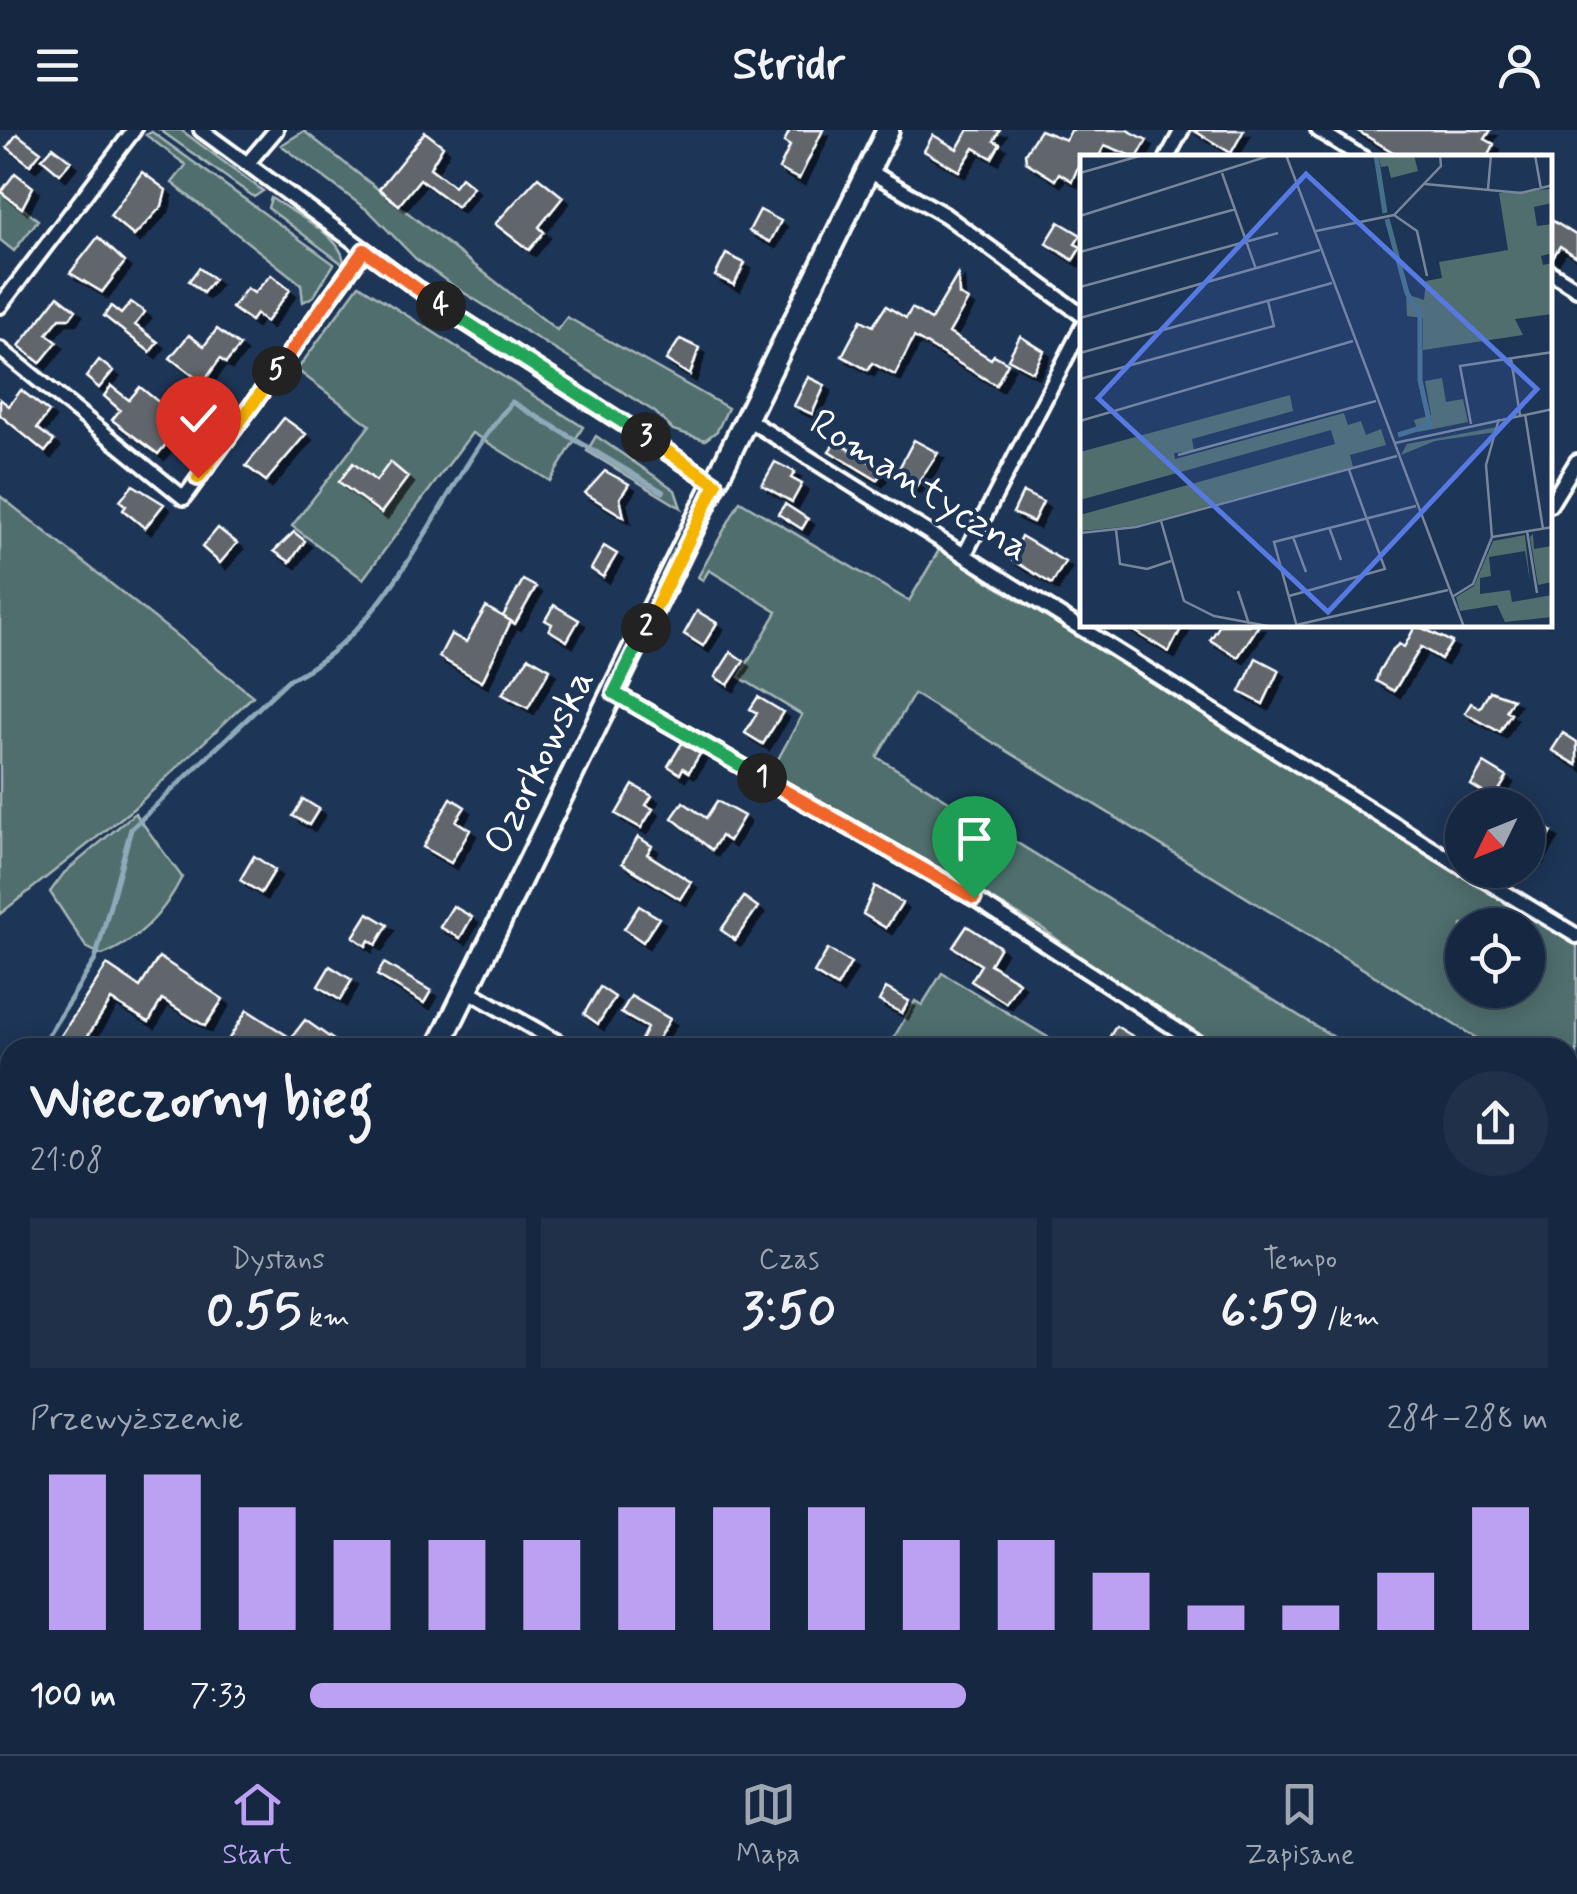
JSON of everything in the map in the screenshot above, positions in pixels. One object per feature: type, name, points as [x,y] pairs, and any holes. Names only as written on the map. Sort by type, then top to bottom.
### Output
[{"type":"main road","name":"Ozorkowska","points":[[443,1038],[888,130]]},
{"type":"street","points":[[0,306],[134,130]]},
{"type":"street","points":[[201,130],[458,318],[716,484]]},
{"type":"street","points":[[247,164],[276,130]]},
{"type":"street","points":[[1169,155],[1182,130]]},
{"type":"street","points":[[1318,130],[1359,155]]},
{"type":"street","points":[[868,171],[945,214],[1080,314]]},
{"type":"street","points":[[0,349],[184,498],[364,250]]},
{"type":"street","points":[[1552,273],[1577,289]]},
{"type":"street","points":[[966,552],[1080,331]]},
{"type":"street","name":"Romantyczna","points":[[747,419],[1080,624]]},
{"type":"street","points":[[1552,502],[1577,461]]},
{"type":"street","name":"Romantyczna","points":[[1086,628],[1445,855]]},
{"type":"street","points":[[614,693],[974,898],[1190,1038]]},
{"type":"street","name":"Romantyczna","points":[[1498,888],[1577,936]]},
{"type":"street","points":[[467,990],[551,1038]]},
{"type":"green space","points":[[160,130],[181,130],[263,191],[254,197]]},
{"type":"green space","points":[[304,131],[557,330],[567,317],[728,408],[717,431],[705,440],[673,430],[655,412],[416,259],[370,212],[281,145]]},
{"type":"green space","points":[[152,132],[334,264],[314,296],[303,302],[301,284],[172,183],[186,165],[146,135]]},
{"type":"green space","points":[[0,191],[38,220],[14,251],[0,240]]},
{"type":"green space","points":[[271,198],[327,235],[342,254],[344,265],[268,208]]},
{"type":"green space","points":[[359,285],[583,427],[550,481],[472,433],[363,579],[292,526],[370,425],[297,370]]},
{"type":"green space","points":[[596,436],[675,490],[681,508],[587,451]]},
{"type":"green space","points":[[0,496],[253,696],[134,808],[0,914]]},
{"type":"green space","points":[[740,501],[909,601],[942,545],[981,577],[1445,864],[1445,888],[1483,888],[1516,908],[1445,908],[1445,1008],[1545,1008],[1545,926],[1577,946],[1577,1038],[1476,1038],[914,694],[877,757],[1335,1038],[1203,1038],[1127,991],[1042,928],[771,772],[802,715],[739,677],[777,612],[709,570],[703,580],[698,577]]},
{"type":"green space","points":[[135,813],[182,877],[150,924],[128,942],[102,955],[86,947],[50,892],[64,873]]},
{"type":"green space","points":[[942,973],[1049,1038],[894,1038],[915,1001],[922,1005]]},
{"type":"building","points":[[790,130],[823,130],[799,179],[779,169],[790,146],[784,142]]},
{"type":"building","points":[[968,130],[1000,130],[994,141],[1000,144],[992,158],[974,148],[959,171],[924,151],[933,135],[957,149]]},
{"type":"building","points":[[1040,130],[1066,140],[1071,130],[1127,130],[1147,140],[1139,155],[1105,145],[1100,155],[1080,155],[1072,181],[1059,173],[1055,180],[1026,162],[1025,153]]},
{"type":"building","points":[[1193,130],[1244,130],[1231,153]]},
{"type":"building","points":[[1356,130],[1491,130],[1485,139],[1494,144],[1489,155],[1398,155]]},
{"type":"building","points":[[425,132],[443,146],[430,168],[454,186],[461,177],[473,187],[457,207],[420,179],[399,205],[379,189]]},
{"type":"building","points":[[17,134],[41,152],[30,165],[7,147]]},
{"type":"building","points":[[53,147],[71,161],[60,174],[42,159]]},
{"type":"building","points":[[142,172],[166,190],[162,206],[134,236],[110,216]]},
{"type":"building","points":[[15,173],[33,187],[22,208],[1,192]]},
{"type":"building","points":[[538,177],[563,197],[539,227],[544,232],[529,250],[495,224]]},
{"type":"building","points":[[760,210],[781,221],[770,242],[749,231]]},
{"type":"building","points":[[1552,220],[1577,236],[1577,257],[1560,246],[1552,259]]},
{"type":"building","points":[[1059,222],[1080,234],[1075,244],[1080,249],[1073,260],[1046,243]]},
{"type":"building","points":[[98,237],[125,262],[102,292],[70,273]]},
{"type":"building","points":[[726,254],[745,263],[734,285],[715,276]]},
{"type":"building","points":[[199,268],[214,279],[203,293],[189,281]]},
{"type":"building","points":[[958,274],[959,295],[968,300],[949,333],[991,359],[994,355],[1008,363],[996,385],[914,337],[895,375],[872,363],[868,370],[842,356],[861,320],[873,326],[886,306],[906,318],[912,308],[931,320]]},
{"type":"building","points":[[271,275],[290,290],[266,322],[256,314],[251,321],[232,308],[247,288],[254,293]]},
{"type":"building","points":[[58,296],[76,310],[70,318],[60,318],[47,334],[57,342],[40,363],[19,346]]},
{"type":"building","points":[[131,302],[145,312],[135,325],[158,342],[150,352],[104,316],[111,306],[121,314]]},
{"type":"building","points":[[217,329],[240,346],[226,363],[220,359],[205,380],[200,381],[170,358],[189,335],[204,346]]},
{"type":"building","points":[[1020,336],[1044,351],[1033,372],[1008,359]]},
{"type":"building","points":[[680,339],[699,348],[690,375],[666,360]]},
{"type":"building","points":[[99,360],[113,371],[99,388],[86,377]]},
{"type":"building","points":[[808,377],[825,385],[812,414],[794,406]]},
{"type":"building","points":[[111,386],[129,400],[140,387],[161,404],[170,399],[182,402],[190,415],[158,454],[112,420],[120,410],[104,396]]},
{"type":"building","points":[[21,390],[49,412],[37,428],[54,441],[45,452],[0,415],[0,399],[9,406]]},
{"type":"building","points":[[284,418],[306,434],[266,481],[246,466]]},
{"type":"building","points":[[914,440],[938,453],[915,488],[894,478]]},
{"type":"building","points":[[836,441],[883,470],[877,480],[829,451]]},
{"type":"building","points":[[390,462],[408,477],[381,513],[339,482],[353,463],[376,481]]},
{"type":"building","points":[[775,462],[795,472],[791,478],[802,484],[792,502],[762,485]]},
{"type":"building","points":[[605,471],[629,484],[620,498],[624,517],[585,493]]},
{"type":"building","points":[[133,485],[164,504],[145,528],[123,510],[126,506],[120,501]]},
{"type":"building","points":[[1023,492],[1043,502],[1033,522],[1013,513]]},
{"type":"building","points":[[785,504],[808,519],[802,529],[778,514]]},
{"type":"building","points":[[218,528],[237,543],[220,563],[202,547]]},
{"type":"building","points":[[294,532],[305,541],[290,562],[274,551]]},
{"type":"building","points":[[1021,536],[1065,562],[1052,584],[1011,559]]},
{"type":"building","points":[[604,546],[617,554],[603,577],[591,569]]},
{"type":"building","points":[[523,580],[536,587],[515,624],[503,616]]},
{"type":"building","points":[[554,605],[579,620],[567,641],[549,630],[552,624],[545,620]]},
{"type":"building","points":[[486,607],[511,621],[482,682],[439,657],[451,634],[466,642]]},
{"type":"building","points":[[697,611],[717,623],[703,646],[684,634]]},
{"type":"building","points":[[1129,628],[1181,628],[1169,652]]},
{"type":"building","points":[[1218,628],[1257,628],[1238,657],[1210,640]]},
{"type":"building","points":[[1414,628],[1452,642],[1441,659],[1421,647],[1394,691],[1376,681],[1391,651],[1399,644],[1404,647]]},
{"type":"building","points":[[731,652],[744,661],[728,685],[715,677]]},
{"type":"building","points":[[529,657],[550,669],[528,708],[502,694]]},
{"type":"building","points":[[1256,658],[1279,670],[1263,704],[1240,692]]},
{"type":"building","points":[[1490,691],[1513,699],[1506,711],[1511,714],[1500,732],[1465,713],[1471,703],[1480,708]]},
{"type":"building","points":[[758,697],[783,712],[763,744],[745,733],[757,713],[750,709]]},
{"type":"building","points":[[1563,733],[1577,742],[1577,765],[1552,750]]},
{"type":"building","points":[[682,743],[700,754],[689,772],[683,768],[680,774],[668,766]]},
{"type":"building","points":[[1484,763],[1507,777],[1500,788],[1471,785]]},
{"type":"building","points":[[633,785],[652,796],[646,805],[653,809],[641,828],[616,814]]},
{"type":"building","points":[[451,798],[465,807],[456,821],[470,830],[451,863],[423,847]]},
{"type":"building","points":[[303,799],[319,809],[309,825],[293,816]]},
{"type":"building","points":[[717,801],[744,816],[729,841],[721,836],[712,850],[672,818],[683,802],[706,818]]},
{"type":"building","points":[[638,837],[652,846],[647,854],[691,882],[680,899],[622,863]]},
{"type":"building","points":[[254,856],[275,870],[261,893],[240,880]]},
{"type":"building","points":[[875,886],[902,903],[886,928],[863,914]]},
{"type":"building","points":[[744,897],[758,907],[735,940],[721,930]]},
{"type":"building","points":[[453,906],[472,917],[460,938],[440,927]]},
{"type":"building","points":[[639,906],[659,918],[643,942],[624,929]]},
{"type":"building","points":[[368,913],[388,925],[376,945],[369,940],[366,946],[353,937]]},
{"type":"building","points":[[967,926],[1000,947],[990,964],[1019,982],[1006,1003],[971,981],[981,965],[953,947]]},
{"type":"building","points":[[828,949],[851,963],[837,987],[814,973]]},
{"type":"building","points":[[159,957],[223,999],[205,1026],[162,999],[149,1022],[111,1000],[86,1038],[60,1038],[107,965],[140,987]]},
{"type":"building","points":[[384,963],[431,991],[424,1003],[377,975]]},
{"type":"building","points":[[330,966],[352,980],[340,1000],[318,986]]},
{"type":"building","points":[[600,987],[615,997],[598,1024],[584,1014]]},
{"type":"building","points":[[886,988],[909,1001],[902,1013],[879,1001]]},
{"type":"building","points":[[631,996],[670,1019],[658,1038],[642,1038],[647,1028],[621,1013]]},
{"type":"building","points":[[247,1010],[291,1038],[229,1038]]},
{"type":"building","points":[[305,1020],[331,1038],[291,1038]]},
{"type":"building","points":[[1116,1026],[1136,1038],[1109,1038]]},
{"type":"waterway","points":[[46,1038],[95,960],[131,829],[288,680],[325,658],[357,628],[386,593],[512,402],[663,492]]},
{"type":"route","points":[[198,478],[364,250],[458,318],[716,484],[614,693],[974,898]]}]
